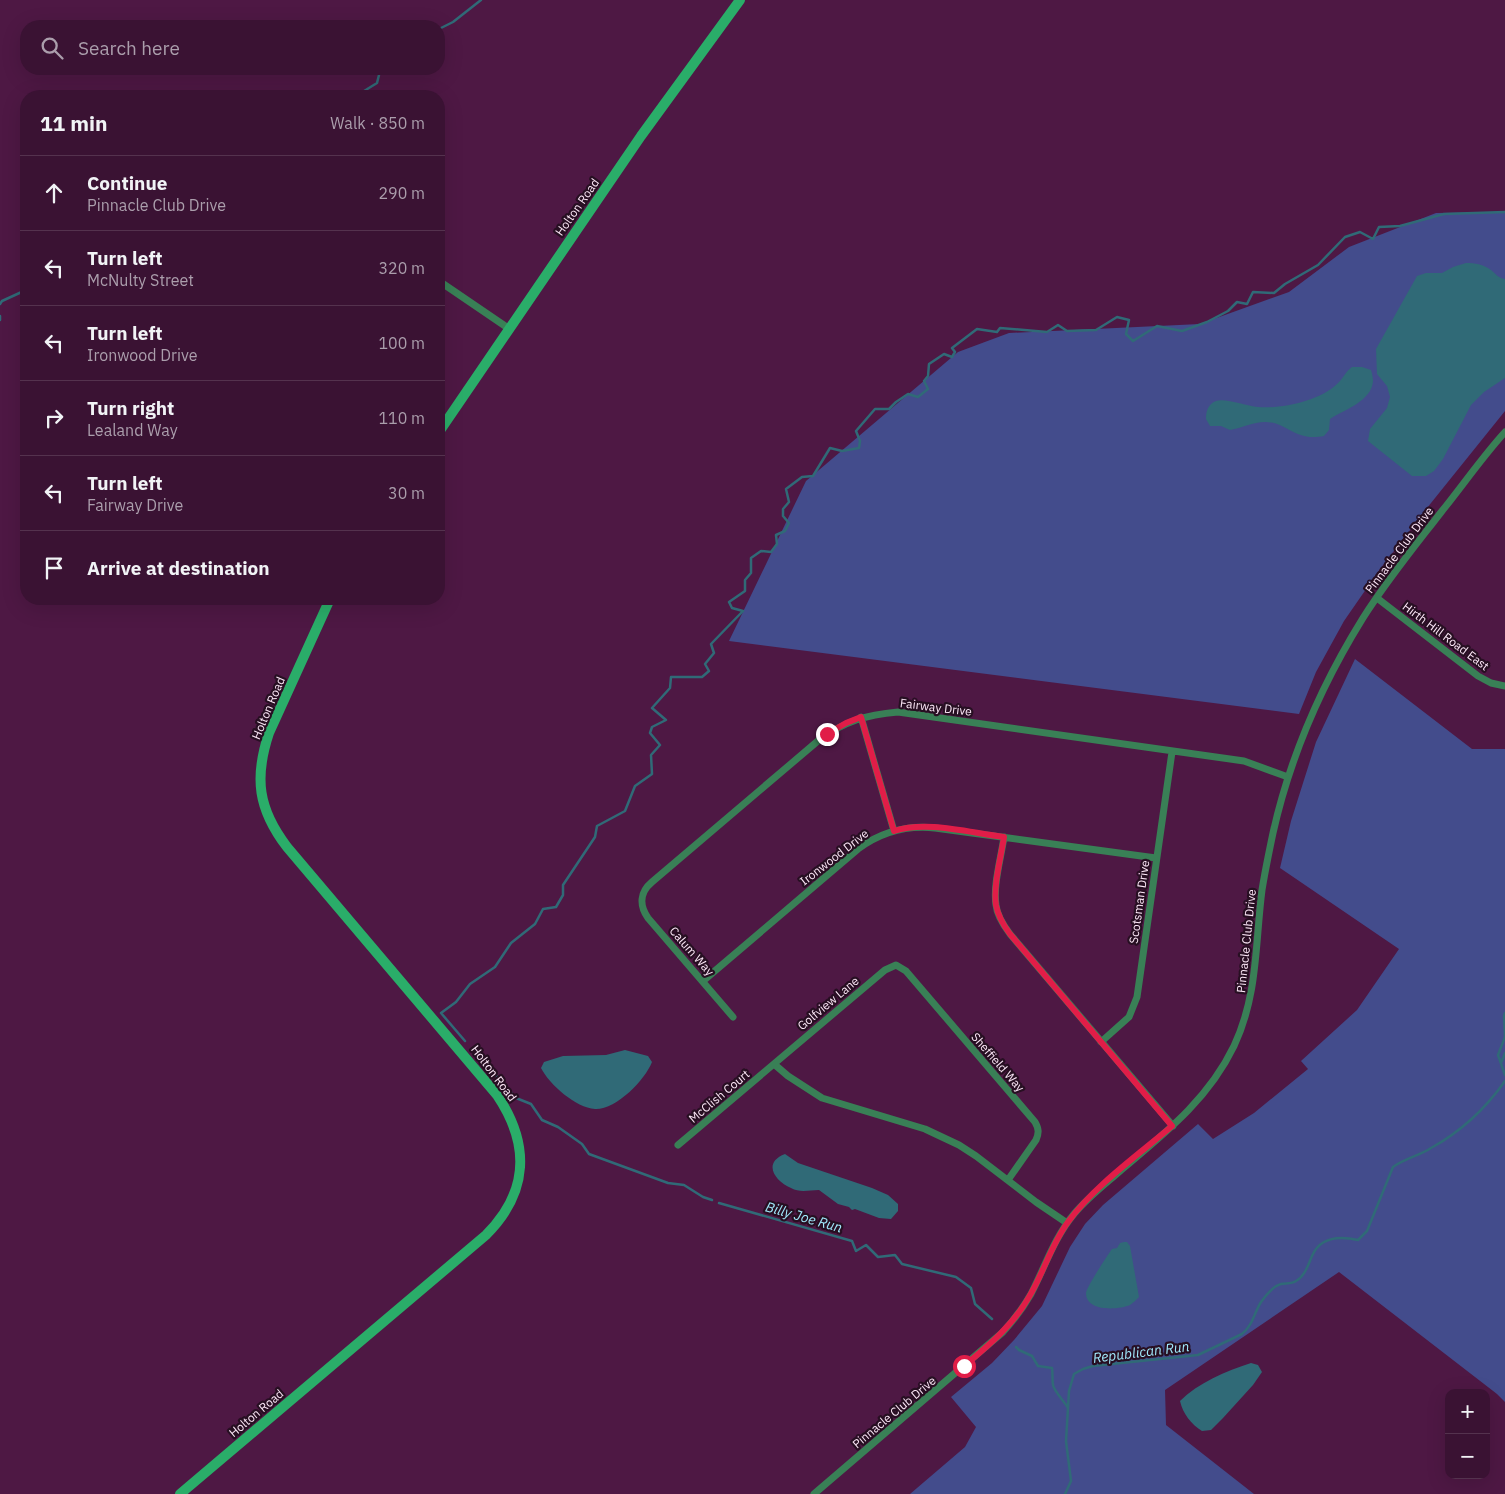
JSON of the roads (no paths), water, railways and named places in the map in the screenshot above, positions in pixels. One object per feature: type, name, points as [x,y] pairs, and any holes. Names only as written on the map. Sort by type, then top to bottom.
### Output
[{"type":"street","name":"Holton Road","points":[[445,423],[508,328],[641,136],[740,0]]},
{"type":"street","points":[[445,285],[508,328]]},
{"type":"street","name":"Pinnacle Club Drive","points":[[814,1494],[1003,1332],[1030,1296],[1051,1250],[1067,1224],[1097,1191],[1188,1112],[1213,1083],[1235,1044],[1244,1022],[1254,984],[1262,890],[1273,832],[1288,777],[1309,720],[1335,666],[1364,616],[1399,567],[1505,432]]},
{"type":"street","name":"Hirth Hill Road East","points":[[1377,598],[1478,676],[1491,683],[1505,686]]},
{"type":"street","name":"Holton Road","points":[[180,1494],[486,1234],[506,1211],[519,1180],[521,1166],[519,1144],[511,1118],[497,1095],[287,847],[267,816],[261,796],[260,776],[264,748],[327,605]]},
{"type":"street","name":"Fairway Drive","points":[[642,897],[647,886],[819,740],[837,728],[861,717],[898,712],[1244,761],[1288,777]]},
{"type":"street","points":[[861,717],[894,831]]},
{"type":"street","name":"Scotsman Drive","points":[[1101,1042],[1126,1021],[1134,1006],[1172,752]]},
{"type":"street","name":"Ironwood Drive","points":[[703,981],[858,849],[877,837],[894,831],[910,827],[926,827],[1156,858]]},
{"type":"street","points":[[1004,837],[996,893],[996,905],[1002,922],[1010,934],[1172,1126]]},
{"type":"street","name":"Calum Way","points":[[642,897],[643,909],[648,918],[732,1017]]},
{"type":"street","name":"Golfview Lane","points":[[774,1064],[890,966],[898,966]]},
{"type":"street","name":"Sheffield Way","points":[[898,966],[906,971],[1035,1122],[1038,1128],[1036,1140],[1008,1180]]},
{"type":"street","points":[[774,1064],[800,1085],[822,1098],[893,1118],[941,1136],[976,1156],[1067,1224]]},
{"type":"street","name":"McClish Court","points":[[678,1145],[774,1064]]},
{"type":"waterway","points":[[445,26],[481,0]]},
{"type":"waterway","points":[[366,90],[377,83],[379,75]]},
{"type":"waterway","name":"Billy Joe Run","points":[[465,1041],[441,1013],[456,1002],[470,984],[495,967],[511,943],[535,924],[543,909],[556,907],[563,895],[563,885],[595,837],[597,826],[625,811],[635,786],[652,774],[651,755],[660,745],[650,733],[652,727],[666,720],[652,708],[670,688],[671,677],[702,677],[709,671],[705,664],[714,653],[711,644],[743,611],[732,608],[729,602],[745,591],[745,580],[751,573],[751,558],[761,551],[771,552],[777,544],[776,535],[785,531],[789,523],[783,516],[783,509],[789,502],[786,489],[802,477],[813,476],[830,448],[842,451],[859,448],[860,441],[856,431],[875,409],[889,409],[908,394],[918,397],[928,389],[924,381],[928,376],[929,364],[944,354],[952,357],[955,352],[952,348],[977,329],[997,332],[1000,328],[1047,332],[1058,325],[1067,331],[1096,330],[1117,317],[1129,320],[1126,334],[1133,341],[1157,326],[1182,331],[1207,322],[1228,311],[1237,302],[1247,304],[1253,292],[1274,293],[1285,284],[1318,265],[1345,237],[1360,232],[1373,239],[1379,227],[1400,226],[1444,214],[1505,212]]},
{"type":"waterway","points":[[0,304],[2,301],[20,293]]},
{"type":"waterway","name":"Republican Run","points":[[1505,1013],[1505,1037]]},
{"type":"waterway","name":"Republican Run","points":[[1505,1037],[1498,1055],[1505,1075]]},
{"type":"waterway","name":"Billy Joe Run","points":[[473,1050],[516,1098],[531,1104],[542,1120],[558,1127],[582,1144],[589,1154],[668,1183],[684,1185],[703,1197],[712,1200]]},
{"type":"waterway","name":"Republican Run","points":[[1502,1061],[1505,1053]]},
{"type":"waterway","name":"Republican Run","points":[[1065,1494],[1071,1481],[1066,1441],[1069,1391],[1074,1374],[1093,1366],[1198,1355],[1242,1334],[1249,1327],[1267,1294],[1278,1285],[1293,1283],[1299,1279],[1320,1245],[1331,1239],[1338,1238],[1358,1240],[1367,1231],[1393,1167],[1442,1142],[1462,1127],[1490,1101],[1505,1081]]},
{"type":"waterway","name":"Billy Joe Run","points":[[719,1203],[852,1241],[856,1251],[866,1245],[878,1257],[895,1255],[902,1264],[956,1277],[971,1288],[975,1304],[992,1319]]},
{"type":"waterway","name":"Billy Joe Run","points":[[1016,1347],[1032,1356],[1038,1366],[1052,1368],[1054,1387],[1068,1408]]}]
